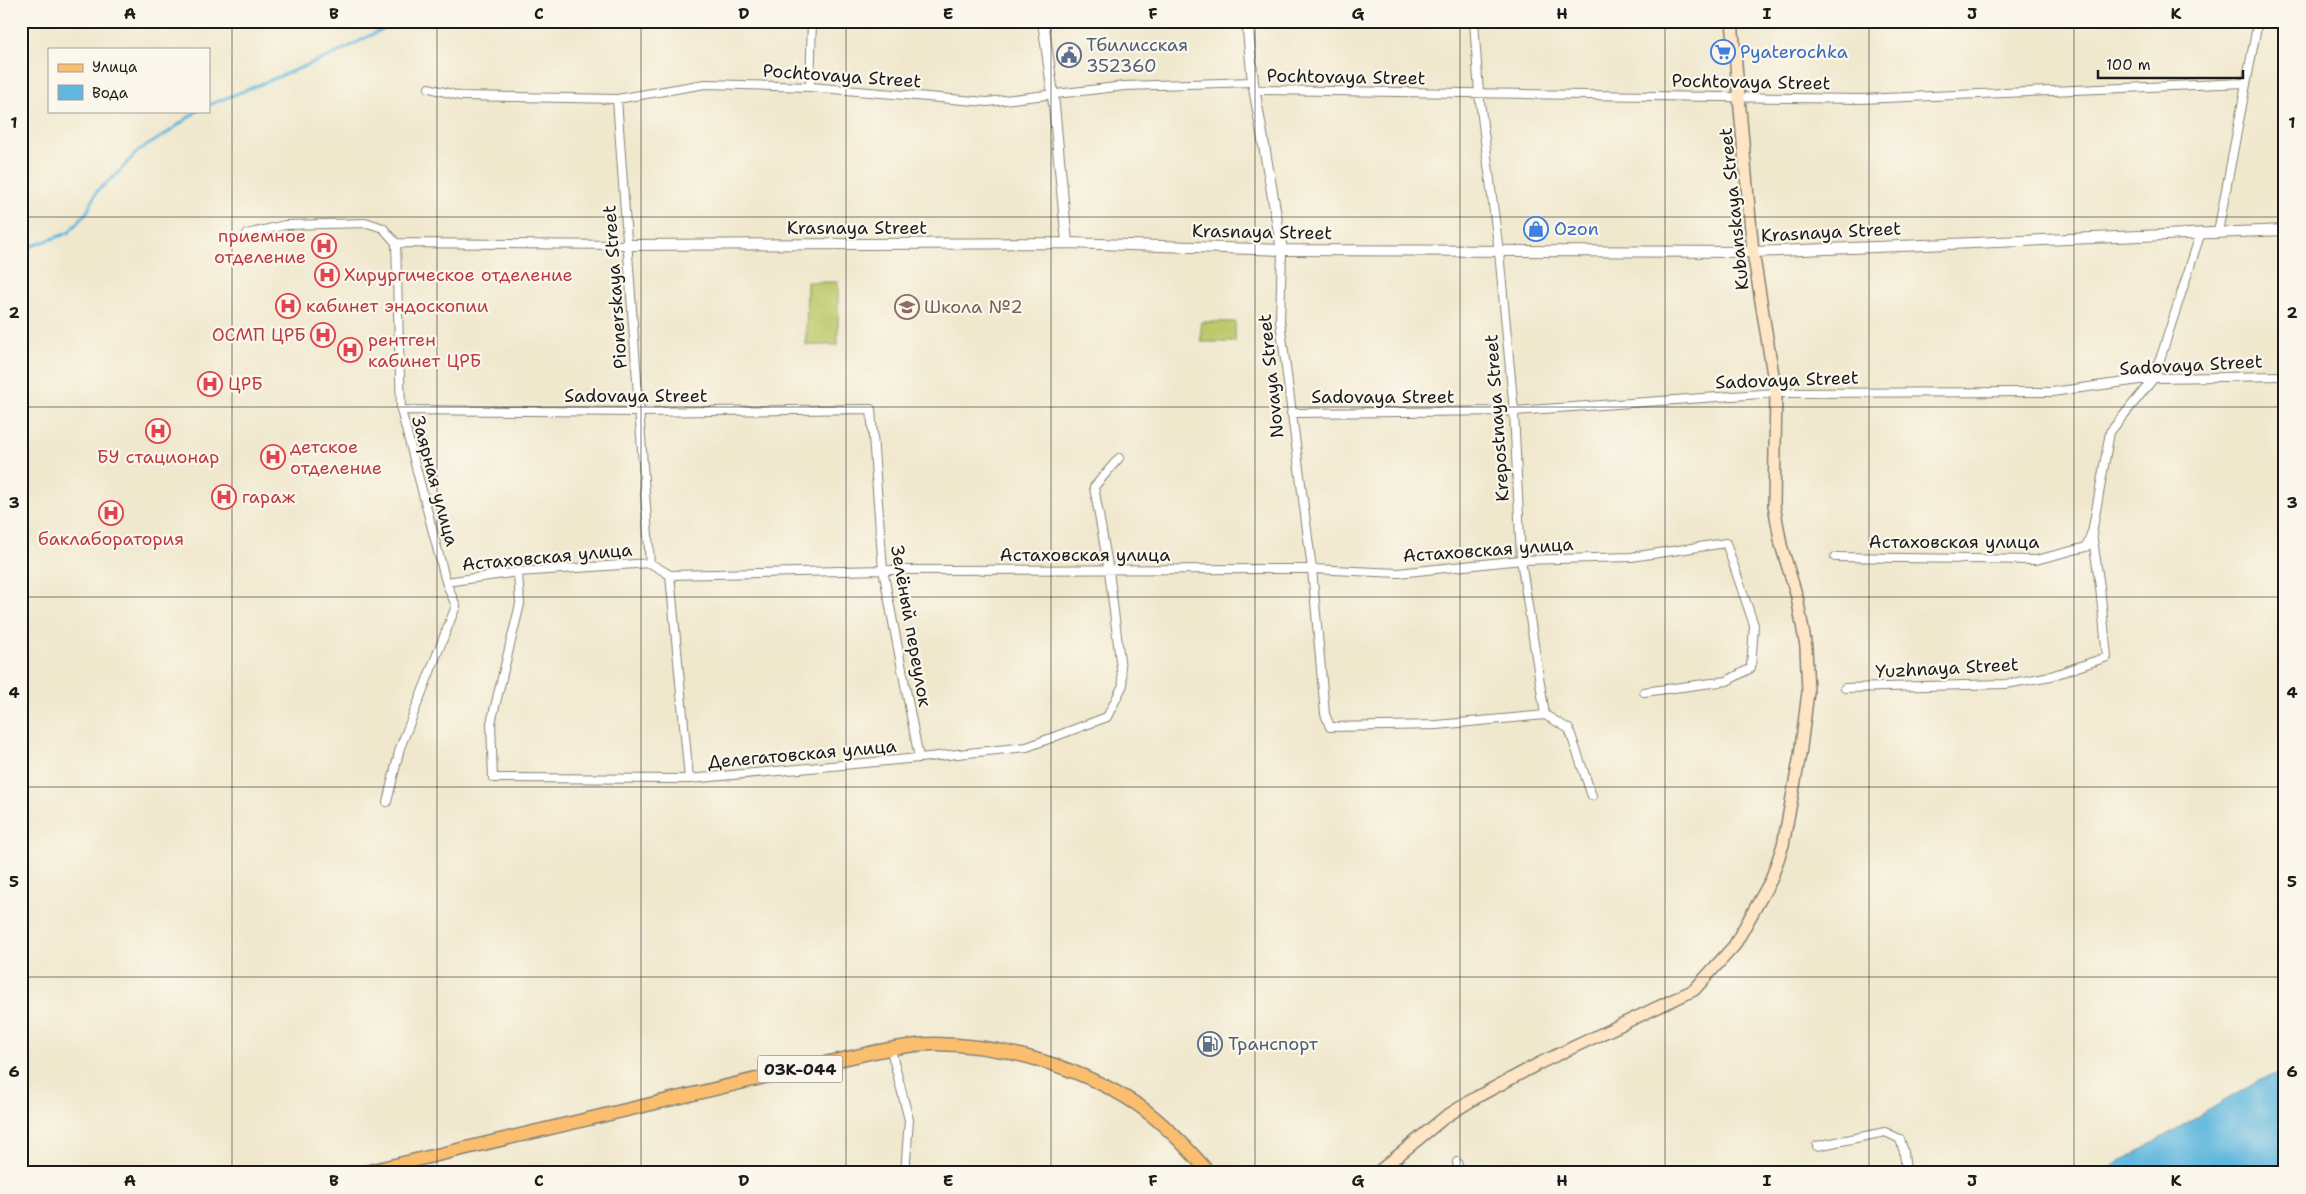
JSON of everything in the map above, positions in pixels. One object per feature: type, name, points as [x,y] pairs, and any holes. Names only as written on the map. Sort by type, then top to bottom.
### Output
[{"type":"main road","name":"Kubanskaya Street","points":[[1377,1173],[1444,1118],[1478,1097],[1540,1063],[1694,990],[1734,946],[1771,880],[1783,845],[1800,755],[1808,692],[1806,647],[1796,597],[1781,545],[1774,505],[1776,393],[1754,252],[1741,98],[1732,21]]},
{"type":"main road","name":"03К-044","points":[[361,1173],[824,1063],[891,1050],[935,1044],[1007,1052],[1057,1066],[1110,1089],[1138,1106],[1172,1133],[1210,1173]]},
{"type":"street","points":[[810,87],[812,21]]},
{"type":"street","points":[[1043,21],[1053,95],[1067,243]]},
{"type":"street","name":"Novaya Street","points":[[1247,21],[1255,86],[1282,250],[1280,322],[1312,569],[1325,714],[1330,727],[1437,725],[1545,715]]},
{"type":"street","name":"Krepostnaya Street","points":[[1474,21],[1479,93],[1499,252],[1514,411],[1521,560],[1545,715]]},
{"type":"street","points":[[2218,232],[2258,21]]},
{"type":"street","name":"Pochtovaya Street","points":[[429,88],[460,96],[616,98],[706,84],[810,87],[987,102],[1125,86],[1255,86],[1479,93],[1860,99],[2245,83]]},
{"type":"street","name":"Pionerskaya Street","points":[[616,98],[650,563]]},
{"type":"street","points":[[247,234],[286,225],[368,223],[383,228],[396,243]]},
{"type":"street","name":"Krasnaya Street","points":[[396,243],[627,245],[1067,243],[1282,250],[1754,252],[2285,230]]},
{"type":"street","points":[[2092,532],[2110,432],[2154,378],[2201,232]]},
{"type":"street","name":"Заярная улица","points":[[387,802],[400,748],[456,606],[446,582],[401,410],[396,243]]},
{"type":"street","name":"Sadovaya Street","points":[[1291,413],[1514,411],[1776,393],[2052,392],[2154,378],[2285,376]]},
{"type":"street","name":"Sadovaya Street","points":[[401,410],[640,412],[872,409]]},
{"type":"street","name":"Зелёный переулок","points":[[872,409],[883,570],[919,758]]},
{"type":"street","points":[[1109,571],[1094,487],[1119,458]]},
{"type":"street","name":"Астаховская улица","points":[[1835,557],[2036,560],[2086,546],[2092,532]]},
{"type":"street","name":"Yuzhnaya Street","points":[[1845,688],[2006,684],[2051,676],[2107,657],[2092,532]]},
{"type":"street","name":"Астаховская улица","points":[[446,582],[518,572],[650,563],[670,575],[883,570],[1109,571],[1312,569],[1398,573],[1521,560],[1631,557],[1726,543],[1754,625],[1751,668],[1727,681],[1644,692]]},
{"type":"street","name":"Делегатовская улица","points":[[518,572],[520,604],[491,723],[493,778],[689,779],[1027,746],[1107,717],[1122,685],[1109,571]]},
{"type":"street","points":[[670,575],[689,779]]},
{"type":"street","points":[[1545,715],[1569,729],[1592,796]]},
{"type":"street","points":[[891,1050],[909,1120],[905,1173]]},
{"type":"street","points":[[1816,1146],[1885,1132],[1900,1139],[1904,1152],[1906,1173]]},
{"type":"street","points":[[1457,1162],[1460,1173]]},
{"type":"green space","points":[[807,282],[838,282],[838,345],[806,345]]},
{"type":"green space","points":[[1201,322],[1235,322],[1235,342],[1201,342]]},
{"type":"water","points":[[2285,1071],[2285,1173],[2101,1173],[2262,1079]]},
{"type":"waterway","points":[[210,105],[335,54],[377,32],[405,21]]},
{"type":"waterway","points":[[21,250],[68,233],[87,212],[97,191],[116,175],[138,151],[166,134],[196,112]]},
{"type":"place","name":"Pyaterochka","points":[[1723,52]]},
{"type":"place","name":"Тбилисская 352360","points":[[1069,55]]},
{"type":"place","name":"Ozon","points":[[1536,229]]},
{"type":"place","name":"приемное отделение","points":[[324,246]]},
{"type":"place","name":"Хирургическое отделение","points":[[327,275]]},
{"type":"place","name":"кабинет эндоскопии","points":[[288,306]]},
{"type":"place","name":"Школа №2","points":[[907,307]]},
{"type":"place","name":"ОСМП ЦРБ","points":[[323,335]]},
{"type":"place","name":"рентген кабинет ЦРБ","points":[[350,350]]},
{"type":"place","name":"ЦРБ","points":[[210,384]]},
{"type":"place","name":"БУ стационар","points":[[158,431]]},
{"type":"place","name":"детское отделение","points":[[273,457]]},
{"type":"place","name":"гараж","points":[[224,497]]},
{"type":"place","name":"баклаборатория","points":[[111,513]]},
{"type":"place","name":"Транспорт","points":[[1210,1044]]}]
